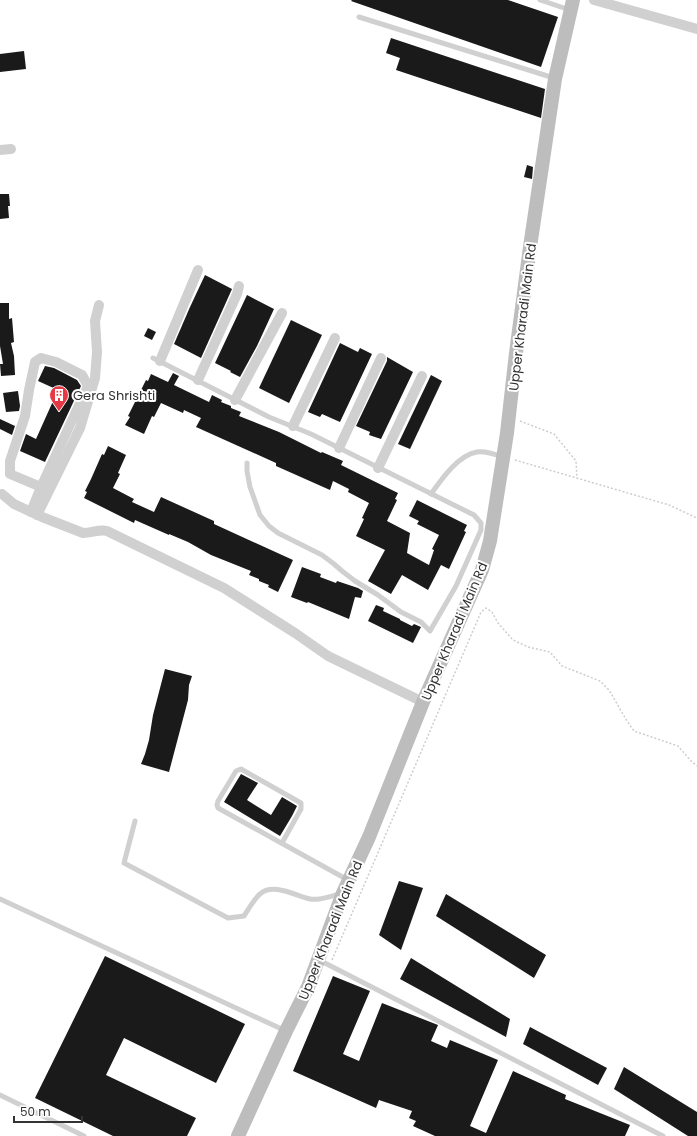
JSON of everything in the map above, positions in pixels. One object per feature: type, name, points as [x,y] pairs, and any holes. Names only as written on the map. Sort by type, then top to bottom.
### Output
[{"type":"street","points":[[594,0],[697,29]]},
{"type":"street","name":"Upper Kharadi Main Rd","points":[[238,1136],[286,1031],[308,987],[324,962],[343,893],[369,837],[423,702],[482,570],[490,542],[504,457],[530,246],[555,79],[572,5]]},
{"type":"street","points":[[0,150],[11,149]]},
{"type":"street","points":[[157,359],[198,270]]},
{"type":"street","points":[[198,380],[237,294],[239,286]]},
{"type":"street","points":[[34,513],[80,428],[95,378],[97,352],[95,321],[99,305]]},
{"type":"street","points":[[236,400],[282,313]]},
{"type":"street","points":[[293,426],[335,338]]},
{"type":"street","points":[[34,513],[41,487],[88,386],[82,376],[56,362],[41,358],[35,362],[25,416],[10,461],[10,474],[41,487]]},
{"type":"street","points":[[339,448],[381,358]]},
{"type":"street","points":[[378,468],[422,376]]},
{"type":"street","points":[[2,494],[14,504],[83,533],[101,530],[107,531],[224,588],[328,656],[423,702]]},
{"type":"lane","points":[[540,0],[572,5]]},
{"type":"lane","points":[[358,17],[555,79]]},
{"type":"lane","points":[[157,359],[269,417],[293,426],[474,515],[481,524],[481,530],[456,586],[430,630],[421,622],[401,612],[378,595],[355,581],[322,555],[278,533],[269,526],[260,515],[250,487],[247,463]]},
{"type":"lane","points":[[431,494],[454,465],[465,457],[476,452],[504,457]]},
{"type":"lane","points":[[282,843],[301,809],[301,804],[241,769],[236,771],[218,801],[218,808],[349,880]]},
{"type":"lane","points":[[135,820],[124,863],[228,918],[244,916],[260,894],[266,890],[282,890],[311,899],[318,899],[343,893]]},
{"type":"lane","points":[[0,899],[286,1031]]},
{"type":"lane","points":[[324,962],[663,1136]]},
{"type":"lane","points":[[0,1095],[84,1136]]},
{"type":"path","points":[[509,417],[554,434],[576,461],[577,478]]},
{"type":"path","points":[[504,457],[670,505],[697,518]]},
{"type":"path","points":[[324,962],[481,612],[486,608],[492,612],[498,623],[513,640],[528,647],[550,652],[562,666],[600,681],[609,690],[634,730],[678,746],[697,766]]},
{"type":"building","points":[[508,0],[558,17],[541,67],[351,1]]},
{"type":"building","points":[[391,38],[545,89],[541,118],[396,70],[400,58],[386,53]]},
{"type":"building","points":[[24,51],[26,69],[0,72],[0,54]]},
{"type":"building","points":[[527,165],[533,167],[532,179],[524,177]]},
{"type":"building","points":[[0,194],[9,194],[9,218],[0,219]]},
{"type":"building","points":[[205,275],[232,289],[201,358],[174,344]]},
{"type":"building","points":[[247,295],[274,309],[257,346],[240,377],[215,363]]},
{"type":"building","points":[[0,303],[9,303],[9,319],[12,318],[14,342],[11,343],[14,356],[15,375],[1,376],[0,364],[3,364],[0,346]]},
{"type":"building","points":[[291,320],[322,335],[289,403],[259,388]]},
{"type":"building","points":[[148,328],[156,332],[152,340],[144,336]]},
{"type":"building","points":[[340,343],[358,352],[360,348],[372,354],[340,422],[322,414],[320,417],[308,412]]},
{"type":"building","points":[[387,357],[413,372],[381,439],[369,435],[370,432],[356,426],[387,361]]},
{"type":"building","name":"Gera Shrishti","points":[[45,366],[54,368],[77,380],[81,386],[45,462],[20,451],[26,434],[36,439],[58,390],[38,381]]},
{"type":"building","points":[[173,373],[179,376],[174,385],[209,402],[212,395],[222,400],[221,402],[231,406],[231,408],[241,412],[239,416],[279,432],[321,453],[322,452],[343,461],[341,465],[398,493],[395,499],[397,500],[387,521],[410,533],[407,553],[429,565],[434,550],[432,549],[439,535],[417,524],[419,521],[409,516],[417,500],[467,525],[464,531],[466,532],[449,569],[441,565],[428,590],[402,575],[391,594],[368,581],[385,550],[356,536],[364,519],[362,518],[369,503],[348,492],[349,489],[333,481],[330,490],[276,466],[276,463],[196,427],[201,418],[184,410],[183,413],[161,403],[154,417],[152,416],[144,434],[125,425],[146,380],[148,381],[151,374],[168,382]]},
{"type":"building","points":[[431,375],[442,381],[410,449],[398,444]]},
{"type":"building","points":[[18,391],[20,406],[19,411],[6,412],[3,393]]},
{"type":"building","points":[[0,419],[15,426],[12,435],[0,429]]},
{"type":"building","points":[[108,446],[126,455],[118,473],[120,474],[113,488],[134,499],[132,502],[154,512],[161,497],[214,521],[214,524],[293,560],[278,592],[268,587],[269,585],[259,581],[259,579],[249,575],[251,571],[211,555],[188,542],[135,520],[134,523],[84,498],[87,492],[85,491],[102,454],[104,455]]},
{"type":"building","points":[[302,567],[321,574],[320,577],[336,583],[337,581],[363,591],[361,598],[355,597],[349,619],[308,602],[307,603],[291,597]]},
{"type":"building","points":[[376,605],[384,608],[383,611],[412,626],[414,624],[421,627],[413,643],[368,621]]},
{"type":"building","points":[[165,669],[192,676],[189,685],[188,700],[169,772],[141,764],[149,740],[153,715]]},
{"type":"building","points":[[241,774],[258,783],[247,800],[271,815],[282,797],[297,806],[280,836],[224,802]]},
{"type":"building","points":[[399,881],[423,888],[401,950],[379,935]]},
{"type":"building","points":[[446,894],[546,955],[534,978],[436,916]]},
{"type":"building","points":[[105,956],[245,1024],[216,1083],[124,1038],[106,1075],[196,1118],[187,1136],[113,1136],[35,1098]]},
{"type":"building","points":[[411,958],[510,1019],[506,1037],[400,979]]},
{"type":"building","points":[[333,976],[370,991],[343,1054],[359,1061],[382,1003],[438,1025],[431,1041],[447,1048],[450,1040],[498,1060],[470,1126],[486,1133],[513,1071],[566,1095],[565,1099],[630,1125],[625,1136],[435,1136],[413,1126],[416,1121],[409,1118],[412,1111],[379,1100],[376,1108],[293,1071]]},
{"type":"building","points":[[530,1027],[607,1068],[598,1085],[523,1044]]},
{"type":"building","points":[[624,1067],[697,1112],[697,1136],[688,1136],[614,1089]]},
{"type":"place","name":"Gera Shrishti","points":[[59,412]]}]
